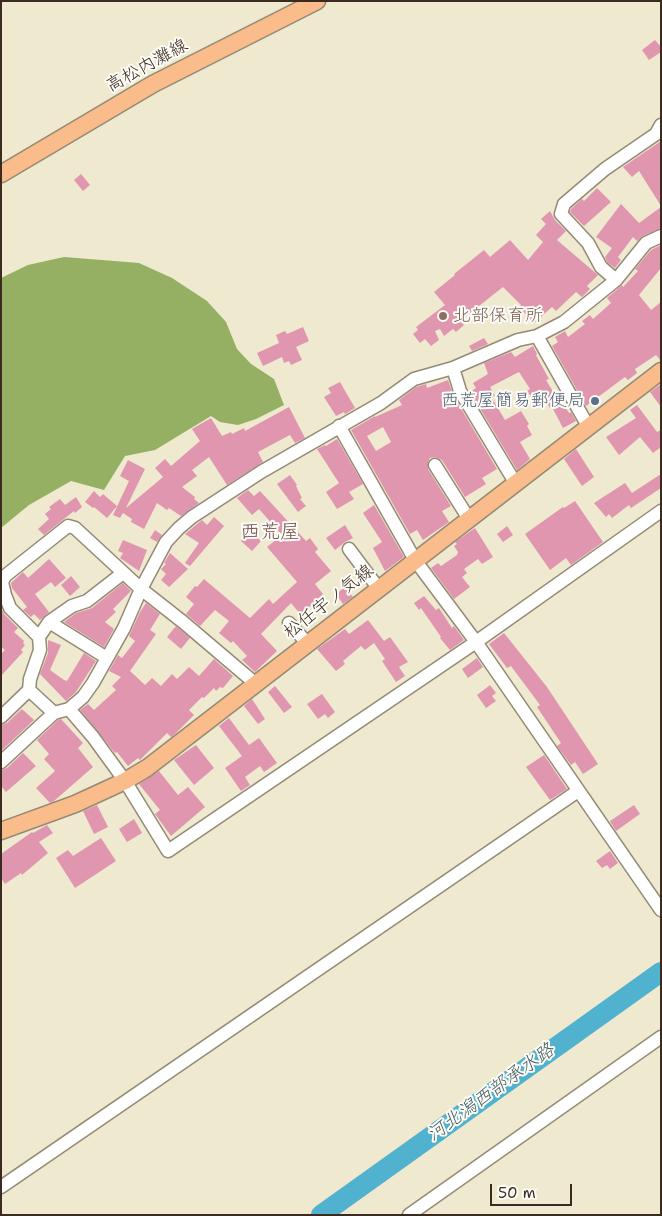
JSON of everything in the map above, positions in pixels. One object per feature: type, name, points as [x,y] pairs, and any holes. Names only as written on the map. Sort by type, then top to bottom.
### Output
[{"type":"main road","name":"高松内灘線","points":[[1,174],[153,84],[317,1]]},
{"type":"main road","name":"松任宇ノ気線","points":[[1,831],[75,804],[124,781],[154,763],[661,371]]},
{"type":"street","points":[[616,280],[600,267],[588,243],[561,214],[564,204],[606,169],[656,134],[661,125]]},
{"type":"street","points":[[1,762],[54,713],[69,709],[83,697],[124,628],[141,589],[166,542],[192,517],[261,472],[381,403],[414,379],[453,368],[518,340],[537,336],[564,322],[616,280],[646,243],[661,236]]},
{"type":"street","points":[[537,336],[588,426]]},
{"type":"street","points":[[453,368],[460,391],[516,484]]},
{"type":"street","points":[[339,426],[416,560],[476,642],[661,910]]},
{"type":"street","points":[[435,465],[469,519]]},
{"type":"street","points":[[69,709],[124,781],[168,851],[476,642],[661,511]]},
{"type":"street","points":[[39,636],[10,608],[2,582],[5,576],[68,526],[76,528],[141,589],[184,622],[256,684]]},
{"type":"street","points":[[349,549],[379,589]]},
{"type":"street","points":[[1,717],[29,690],[30,679],[40,650],[39,636],[49,622],[72,606],[87,601],[123,573]]},
{"type":"street","points":[[49,622],[107,658]]},
{"type":"street","points":[[288,623],[308,644]]},
{"type":"street","points":[[29,690],[54,713]]},
{"type":"street","points":[[1,1187],[578,791]]},
{"type":"street","points":[[409,1215],[661,1037]]},
{"type":"green space","points":[[64,257],[139,263],[172,278],[207,301],[226,322],[237,349],[251,364],[274,379],[284,405],[256,419],[238,425],[220,422],[211,416],[155,450],[125,456],[104,490],[71,481],[29,505],[1,528],[1,278],[28,265]]},
{"type":"building","points":[[655,40],[661,47],[661,52],[649,60],[642,50]]},
{"type":"building","points":[[661,141],[661,206],[639,171],[632,177],[623,167]]},
{"type":"building","points":[[81,174],[90,185],[83,191],[74,180]]},
{"type":"building","points":[[597,188],[611,202],[584,226],[570,212],[571,209],[582,199],[584,201]]},
{"type":"building","points":[[621,204],[639,223],[661,207],[661,228],[643,236],[637,241],[633,237],[618,257],[621,260],[615,268],[607,262],[605,257],[612,248],[596,237]]},
{"type":"building","points":[[550,211],[555,220],[566,231],[557,240],[598,275],[587,286],[590,289],[582,297],[576,292],[556,311],[552,307],[534,323],[519,307],[521,305],[503,287],[460,321],[464,325],[456,332],[453,329],[444,336],[440,329],[435,331],[439,340],[431,346],[425,339],[420,343],[413,334],[418,330],[416,327],[445,305],[434,292],[484,250],[490,257],[510,240],[528,260],[543,242],[536,235],[546,224],[541,219]]},
{"type":"building","points":[[661,245],[661,268],[639,295],[651,310],[661,302],[661,361],[656,355],[635,369],[637,373],[628,380],[625,377],[586,406],[552,346],[558,342],[555,337],[565,331],[568,337],[585,324],[582,321],[590,315],[593,319],[611,303],[607,298],[622,285],[623,287],[638,271],[635,269],[651,250]]},
{"type":"building","points":[[303,327],[309,341],[296,347],[302,360],[291,365],[289,361],[284,363],[282,357],[263,366],[257,353],[279,343],[276,335],[285,331],[287,334]]},
{"type":"building","points":[[484,338],[488,344],[472,351],[469,346]]},
{"type":"building","points":[[533,346],[549,379],[546,380],[560,403],[562,402],[569,413],[571,412],[576,421],[563,428],[552,407],[550,408],[542,394],[533,400],[527,391],[530,389],[519,372],[490,387],[495,396],[492,398],[505,420],[521,411],[529,424],[527,426],[532,435],[520,442],[530,459],[517,470],[470,392],[476,388],[473,383],[488,374],[484,363],[511,352],[515,357]]},
{"type":"building","points":[[448,380],[453,395],[497,469],[482,478],[486,484],[465,497],[442,460],[435,457],[430,458],[428,469],[451,506],[442,511],[449,522],[423,540],[417,530],[410,534],[351,430],[375,416],[402,405],[399,400],[416,387],[426,384],[427,388]],"holes":[[[383,427],[391,442],[376,451],[367,436]]]},
{"type":"building","points":[[340,382],[355,408],[345,414],[344,412],[336,416],[324,397],[331,393],[328,388]]},
{"type":"building","points":[[661,384],[661,407],[650,392]]},
{"type":"building","points":[[637,405],[657,432],[661,430],[661,447],[653,453],[640,437],[619,455],[606,437],[636,418],[630,410]]},
{"type":"building","points":[[289,407],[305,438],[295,443],[290,435],[258,452],[263,462],[227,485],[209,457],[192,470],[197,476],[182,487],[195,497],[194,499],[199,503],[181,516],[157,503],[144,529],[131,522],[132,519],[123,513],[120,518],[113,515],[129,481],[120,476],[128,460],[145,469],[126,508],[163,477],[155,468],[165,459],[171,466],[200,441],[192,429],[211,418],[222,436],[231,432],[232,434],[244,428],[245,431]]},
{"type":"building","points":[[337,439],[363,484],[349,492],[354,499],[337,509],[326,492],[339,483],[317,449]]},
{"type":"building","points":[[576,449],[594,477],[582,486],[564,459]]},
{"type":"building","points":[[661,474],[661,488],[631,508],[629,505],[612,518],[609,514],[606,517],[594,503],[625,483],[632,493]]},
{"type":"building","points":[[290,475],[297,485],[302,498],[300,499],[306,506],[298,512],[277,484]]},
{"type":"building","points":[[248,490],[254,496],[260,491],[306,541],[310,538],[318,549],[315,552],[331,571],[315,584],[323,594],[301,615],[291,603],[261,634],[277,651],[255,672],[242,660],[247,656],[233,641],[231,643],[219,633],[229,621],[215,610],[200,626],[186,614],[194,604],[186,597],[204,579],[250,618],[269,599],[273,604],[297,582],[267,547],[282,535],[259,509],[252,515],[237,498]]},
{"type":"building","points":[[94,491],[100,497],[103,494],[117,506],[107,518],[85,502]]},
{"type":"building","points":[[76,497],[82,507],[75,513],[74,511],[44,535],[38,529],[49,519],[45,514],[51,509],[49,507],[60,499],[65,505]]},
{"type":"building","points":[[575,501],[603,542],[571,565],[566,558],[550,570],[525,534],[563,507]]},
{"type":"building","points":[[374,505],[404,557],[385,571],[373,548],[382,542],[363,513]]},
{"type":"building","points":[[214,517],[224,526],[190,566],[185,563],[199,543],[185,534],[202,520],[207,525]]},
{"type":"building","points":[[345,525],[353,538],[335,550],[326,538]]},
{"type":"building","points":[[507,526],[513,535],[503,542],[497,534]]},
{"type":"building","points":[[475,528],[493,557],[482,564],[478,559],[464,569],[467,573],[462,577],[470,587],[454,599],[431,568],[438,563],[441,566],[457,555],[458,552],[454,546],[457,544],[455,542]]},
{"type":"building","points":[[155,530],[162,535],[157,542],[150,538]]},
{"type":"building","points":[[250,531],[261,541],[252,551],[241,541]]},
{"type":"building","points":[[123,540],[147,550],[139,571],[120,558],[123,553],[118,551]]},
{"type":"building","points":[[170,553],[188,569],[169,587],[161,580],[166,574],[161,569],[166,564],[164,563]]},
{"type":"building","points":[[49,559],[66,578],[55,587],[51,582],[35,594],[49,612],[40,620],[34,614],[31,617],[23,610],[27,607],[12,588],[11,583],[23,572],[28,578]]},
{"type":"building","points":[[71,576],[80,587],[70,596],[61,585]]},
{"type":"building","points":[[123,583],[131,591],[113,609],[116,612],[105,622],[114,629],[104,647],[64,622],[76,613],[92,608]]},
{"type":"building","points":[[345,587],[353,597],[343,604],[336,594]]},
{"type":"building","points":[[424,596],[436,610],[439,608],[452,628],[454,626],[464,640],[450,650],[421,608],[419,610],[414,603]]},
{"type":"building","points":[[146,603],[160,614],[150,630],[156,634],[130,671],[145,685],[152,678],[161,686],[172,674],[177,679],[189,667],[199,676],[214,659],[233,676],[223,688],[220,687],[216,691],[214,688],[189,710],[194,715],[174,735],[171,737],[167,733],[140,760],[138,758],[128,766],[80,710],[88,704],[94,710],[116,690],[112,686],[121,677],[109,671],[118,655],[122,658],[135,641],[129,636]]},
{"type":"building","points":[[1,608],[4,614],[18,628],[14,632],[24,641],[25,645],[21,650],[23,652],[1,676],[1,654],[5,650],[1,647]]},
{"type":"building","points":[[368,620],[384,641],[390,637],[408,662],[399,667],[405,676],[396,682],[382,661],[385,659],[374,643],[365,650],[361,646],[343,661],[345,664],[336,671],[317,649],[345,629],[349,634]]},
{"type":"building","points":[[176,626],[190,638],[181,649],[167,637]]},
{"type":"building","points":[[504,633],[547,687],[598,764],[583,774],[575,762],[571,765],[557,746],[561,743],[537,707],[540,705],[511,666],[507,668],[489,644]]},
{"type":"building","points":[[48,640],[61,645],[50,670],[64,680],[67,681],[84,653],[96,661],[76,692],[66,701],[40,674],[48,653]]},
{"type":"building","points":[[477,658],[483,667],[468,678],[462,669]]},
{"type":"building","points":[[490,685],[496,693],[492,696],[496,701],[486,708],[477,695]]},
{"type":"building","points":[[275,686],[292,707],[284,713],[268,692]]},
{"type":"building","points":[[322,694],[335,712],[328,718],[325,714],[318,719],[307,704]]},
{"type":"building","points":[[252,699],[265,719],[258,724],[244,706]]},
{"type":"building","points":[[22,709],[34,720],[1,751],[1,725],[7,723]]},
{"type":"building","points":[[229,718],[249,745],[259,738],[277,763],[264,772],[260,766],[245,777],[250,785],[241,791],[225,768],[242,756],[219,726]]},
{"type":"building","points":[[61,719],[83,743],[78,748],[93,767],[50,803],[36,788],[55,771],[44,759],[49,754],[37,740]]},
{"type":"building","points":[[196,745],[214,768],[194,785],[174,760]]},
{"type":"building","points":[[23,753],[36,766],[6,792],[1,786],[1,770],[7,768]]},
{"type":"building","points":[[544,755],[567,789],[550,800],[526,767]]},
{"type":"building","points":[[159,771],[178,795],[188,787],[205,807],[171,836],[155,814],[160,810],[139,784]]},
{"type":"building","points":[[97,805],[108,827],[94,834],[83,811]]},
{"type":"building","points":[[634,805],[640,814],[616,831],[610,821]]},
{"type":"building","points":[[134,819],[142,833],[127,842],[119,829]]},
{"type":"building","points":[[47,825],[53,833],[39,842],[48,853],[22,875],[21,873],[5,884],[1,878],[1,854],[32,832]]},
{"type":"building","points":[[101,838],[116,861],[75,888],[56,858],[68,850],[73,856]]},
{"type":"building","points":[[610,851],[618,863],[610,869],[607,865],[602,868],[596,861]]},
{"type":"waterway","name":"河北潟西部承水路","points":[[321,1215],[661,972]]},
{"type":"place","name":"北部保育所","points":[[443,316]]},
{"type":"place","name":"西荒屋簡易郵便局","points":[[595,401]]},
{"type":"district","name":"西荒屋","points":[[270,533]]}]
